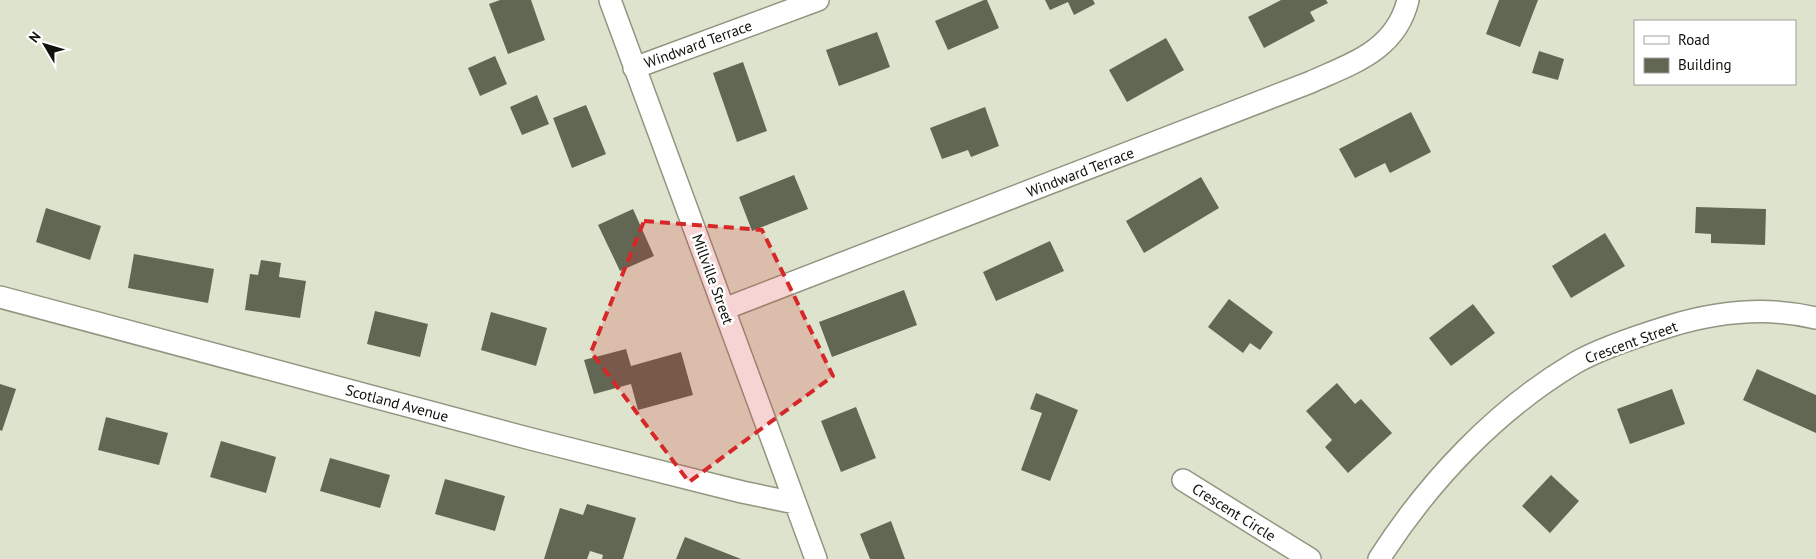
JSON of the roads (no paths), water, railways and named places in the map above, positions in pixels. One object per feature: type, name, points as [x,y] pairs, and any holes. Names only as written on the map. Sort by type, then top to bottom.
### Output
[{"type":"street","name":"Millville Street","points":[[610,0],[816,559]]},
{"type":"street","name":"Windward Terrace","points":[[634,68],[818,0]]},
{"type":"street","name":"Windward Terrace","points":[[724,309],[1311,82],[1366,58],[1389,39],[1405,13],[1408,0]]},
{"type":"street","name":"Scotland Avenue","points":[[0,297],[540,441],[742,492],[795,503]]},
{"type":"street","name":"Crescent Street","points":[[1379,559],[1402,524],[1441,477],[1483,434],[1529,393],[1577,362],[1633,338],[1691,320],[1721,314],[1752,311],[1783,312],[1816,318]]},
{"type":"street","name":"Crescent Circle","points":[[1183,480],[1310,559]]}]
